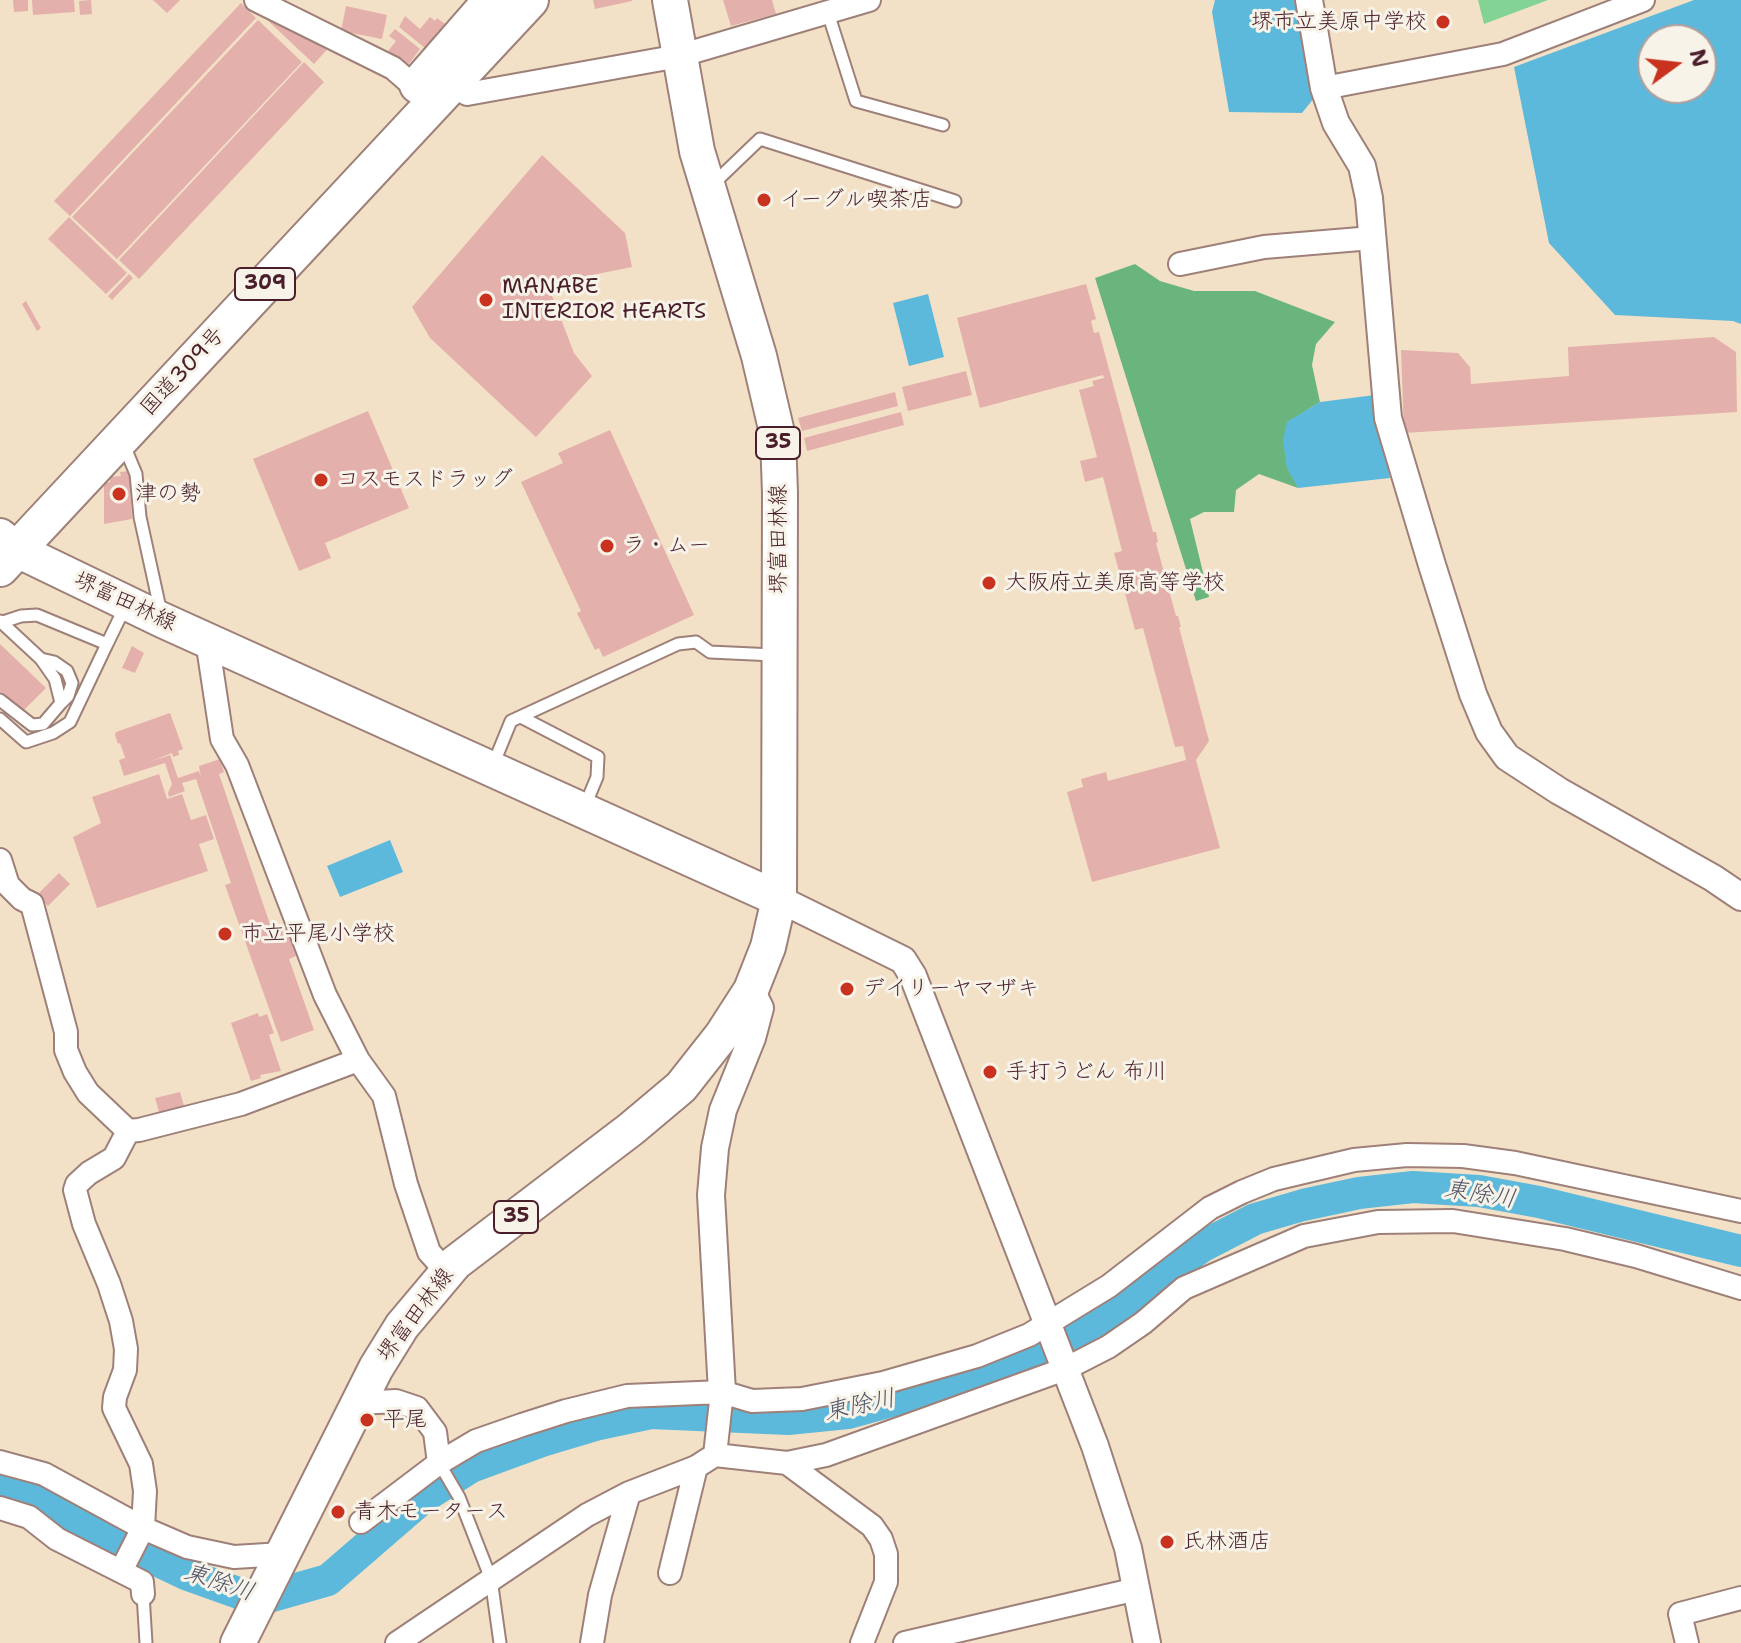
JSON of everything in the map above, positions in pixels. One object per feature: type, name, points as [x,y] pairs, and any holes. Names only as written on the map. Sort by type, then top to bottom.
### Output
[{"type":"highway","name":"国道309号","points":[[4,547],[492,0]]},
{"type":"highway","name":"国道309号","points":[[4,547],[121,439],[530,0]]},
{"type":"main road","name":"堺富田林線","points":[[244,1631],[376,1368],[402,1326],[447,1272],[681,1087],[722,1035],[751,990],[768,947],[779,899],[778,437],[759,356],[697,151],[670,0]]},
{"type":"main road","name":"堺富田林線","points":[[4,547],[207,640],[264,659],[491,769],[779,899]]},
{"type":"street","points":[[256,0],[393,68],[416,88]]},
{"type":"street","points":[[1309,0],[1324,88],[1336,123],[1362,166],[1369,198],[1388,418],[1473,694],[1489,732],[1507,757],[1741,897]]},
{"type":"street","points":[[1324,88],[1503,54],[1643,0]]},
{"type":"street","points":[[451,84],[467,94],[679,56],[861,1]]},
{"type":"street","points":[[1180,264],[1264,247],[1372,238]]},
{"type":"street","points":[[207,640],[222,739],[237,765],[325,995],[358,1060],[384,1096],[406,1184],[429,1252],[447,1272]]},
{"type":"street","points":[[0,860],[8,885],[32,904],[66,1032],[66,1050],[75,1072],[88,1093],[128,1131],[241,1104],[358,1060]]},
{"type":"street","points":[[779,899],[903,960],[913,976],[1100,1461],[1128,1548],[1147,1643]]},
{"type":"street","points":[[670,1573],[709,1456],[720,1399],[711,1195],[715,1148],[723,1110],[752,1038],[760,1008],[751,990]]},
{"type":"street","points":[[121,1571],[143,1528],[145,1491],[141,1464],[114,1408],[125,1370],[126,1349],[121,1321],[84,1224],[75,1190],[89,1173],[114,1158],[128,1131]]},
{"type":"street","points":[[361,1522],[476,1441],[566,1411],[627,1396],[752,1401],[802,1399],[842,1393],[977,1356],[1049,1328],[1210,1208],[1274,1179],[1354,1160],[1407,1155],[1463,1156],[1515,1163],[1741,1211]]},
{"type":"street","points":[[397,1643],[587,1515],[709,1456],[787,1463],[826,1455],[1108,1347],[1198,1280],[1304,1236],[1378,1222],[1453,1221],[1522,1231],[1636,1256],[1741,1288]]},
{"type":"street","points":[[359,1403],[396,1401],[417,1408],[435,1432],[440,1464]]},
{"type":"street","points":[[0,1462],[44,1474],[143,1528],[187,1547],[234,1557],[281,1558]]},
{"type":"street","points":[[787,1463],[872,1526],[881,1539],[888,1566],[886,1582],[862,1643]]},
{"type":"street","points":[[592,1643],[600,1595],[629,1493]]},
{"type":"street","points":[[0,1508],[29,1517],[57,1539],[142,1582],[143,1594]]},
{"type":"street","points":[[905,1643],[1137,1589]]},
{"type":"street","points":[[1687,1643],[1680,1614],[1741,1598]]},
{"type":"lane","points":[[828,13],[856,101],[943,125]]},
{"type":"lane","points":[[708,189],[760,139],[955,201]]},
{"type":"lane","points":[[121,439],[136,474],[140,517],[162,620]]},
{"type":"lane","points":[[0,719],[26,742],[53,733],[70,722],[127,602]]},
{"type":"lane","points":[[0,622],[37,615],[107,644]]},
{"type":"lane","points":[[0,622],[41,659],[55,679],[61,703],[43,724],[32,725],[0,700]]},
{"type":"lane","points":[[491,769],[511,721],[678,644],[696,642],[710,652],[779,655]]},
{"type":"lane","points":[[521,717],[598,757],[597,777],[583,810]]},
{"type":"lane","points":[[440,1464],[459,1497],[491,1579],[500,1643]]},
{"type":"lane","points":[[143,1594],[146,1643]]},
{"type":"green space","points":[[1478,0],[1548,0],[1484,24]]},
{"type":"green space","points":[[1135,264],[1160,281],[1194,291],[1255,291],[1335,322],[1316,344],[1312,365],[1320,402],[1288,422],[1286,462],[1298,488],[1259,474],[1236,490],[1234,512],[1204,512],[1190,519],[1209,597],[1196,601],[1095,278]]},
{"type":"water","points":[[1215,0],[1294,0],[1314,98],[1302,113],[1229,112],[1212,12]]},
{"type":"water","points":[[1694,0],[1741,0],[1741,324],[1733,321],[1615,315],[1549,243],[1514,67]]},
{"type":"water","points":[[928,294],[944,357],[909,366],[893,303]]},
{"type":"water","points":[[1375,395],[1390,478],[1298,488],[1287,468],[1283,441],[1287,422],[1320,402]]},
{"type":"water","points":[[390,840],[403,872],[340,897],[327,866]]},
{"type":"building","points":[[13,0],[28,0],[28,11],[14,12]]},
{"type":"building","points":[[32,0],[74,0],[75,12],[33,15]]},
{"type":"building","points":[[91,0],[92,14],[80,15],[79,1]]},
{"type":"building","points":[[153,0],[180,0],[167,13]]},
{"type":"building","points":[[593,0],[632,0],[632,1],[595,9]]},
{"type":"building","points":[[723,0],[772,0],[776,14],[731,26]]},
{"type":"building","points":[[241,3],[256,18],[70,216],[54,201]]},
{"type":"building","points":[[346,6],[387,15],[382,39],[341,31]]},
{"type":"building","points":[[268,13],[332,44],[314,64],[264,17]]},
{"type":"building","points":[[405,16],[420,29],[430,17],[445,24],[425,48],[399,27]]},
{"type":"building","points":[[258,20],[302,62],[117,259],[72,217]]},
{"type":"building","points":[[395,29],[420,49],[408,65],[388,51],[396,41],[389,36]]},
{"type":"building","points":[[304,62],[324,82],[139,279],[119,260]]},
{"type":"building","name":"MANABE INTERIOR HEARTS","points":[[542,155],[625,233],[632,267],[562,281],[551,293],[574,353],[592,376],[536,437],[430,338],[412,307]]},
{"type":"building","points":[[69,217],[127,273],[106,294],[48,239]]},
{"type":"building","points":[[129,274],[133,278],[112,300],[108,296]]},
{"type":"building","points":[[1086,284],[1096,319],[1091,321],[1094,333],[1099,332],[1153,532],[1156,532],[1156,543],[1181,627],[1209,741],[1196,760],[1220,848],[1092,882],[1067,792],[1083,787],[1081,779],[1106,772],[1108,781],[1186,760],[1183,746],[1175,747],[1143,628],[1135,630],[1114,553],[1122,551],[1103,477],[1085,482],[1080,461],[1097,457],[1079,390],[1094,386],[1092,381],[1104,378],[1103,375],[980,408],[957,318]]},
{"type":"building","points":[[26,301],[41,328],[37,331],[22,304]]},
{"type":"building","points":[[1714,337],[1736,352],[1737,412],[1404,433],[1401,350],[1458,353],[1470,367],[1471,384],[1569,376],[1568,347]]},
{"type":"building","points":[[966,371],[972,395],[908,411],[902,387]]},
{"type":"building","points":[[895,392],[898,406],[802,431],[798,418]]},
{"type":"building","points":[[368,411],[409,508],[325,543],[331,558],[299,571],[253,459]]},
{"type":"building","points":[[901,412],[904,425],[807,451],[804,438]]},
{"type":"building","name":"ラ・ムー","points":[[610,430],[694,615],[603,657],[599,648],[595,650],[577,613],[581,611],[521,482],[563,463],[558,453]]},
{"type":"building","points":[[129,471],[132,519],[104,524],[104,483],[110,482],[110,477],[121,476],[120,472]]},
{"type":"building","points":[[0,644],[46,688],[21,713],[0,692]]},
{"type":"building","points":[[132,646],[144,653],[135,673],[122,668]]},
{"type":"building","points":[[170,713],[183,749],[178,751],[179,755],[173,757],[172,753],[149,762],[170,755],[178,778],[199,771],[201,778],[199,766],[220,759],[224,772],[219,774],[273,933],[286,928],[296,956],[289,959],[314,1030],[281,1042],[225,885],[231,883],[196,779],[182,783],[185,791],[169,797],[172,784],[165,763],[124,776],[119,760],[125,758],[129,769],[116,732]]},
{"type":"building","points":[[159,774],[167,799],[182,794],[191,820],[206,815],[214,839],[199,844],[208,871],[97,908],[73,837],[101,823],[92,797]]},
{"type":"building","points":[[59,873],[70,884],[48,906],[37,895]]},
{"type":"building","points":[[258,1013],[259,1017],[267,1014],[274,1033],[269,1035],[281,1071],[260,1075],[261,1078],[251,1081],[231,1023]]},
{"type":"building","points":[[180,1092],[184,1106],[159,1112],[155,1098]]},
{"type":"waterway","name":"東除川","points":[[0,1485],[35,1492],[78,1523],[188,1575],[258,1600],[328,1580],[424,1497],[471,1467],[542,1441],[651,1413],[788,1419],[848,1413],[927,1391],[1036,1356],[1079,1336],[1201,1247],[1255,1219],[1303,1205],[1359,1193],[1413,1187],[1479,1191],[1539,1202],[1741,1251]]},
{"type":"place","name":"堺市立美原中学校","points":[[1443,22]]},
{"type":"place","name":"イーグル喫茶店","points":[[764,200]]},
{"type":"place","name":"MANABE INTERIOR HEARTS","points":[[486,300]]},
{"type":"place","name":"コスモスドラッグ","points":[[321,480]]},
{"type":"place","name":"津の勢","points":[[119,494]]},
{"type":"place","name":"ラ・ムー","points":[[607,546]]},
{"type":"place","name":"大阪府立美原高等学校","points":[[989,583]]},
{"type":"place","name":"市立平尾小学校","points":[[225,934]]},
{"type":"place","name":"デイリーヤマザキ","points":[[847,989]]},
{"type":"place","name":"手打うどん 布川","points":[[990,1072]]},
{"type":"place","name":"平尾","points":[[367,1420]]},
{"type":"place","name":"青木モータース","points":[[338,1512]]},
{"type":"place","name":"氏林酒店","points":[[1167,1542]]}]
